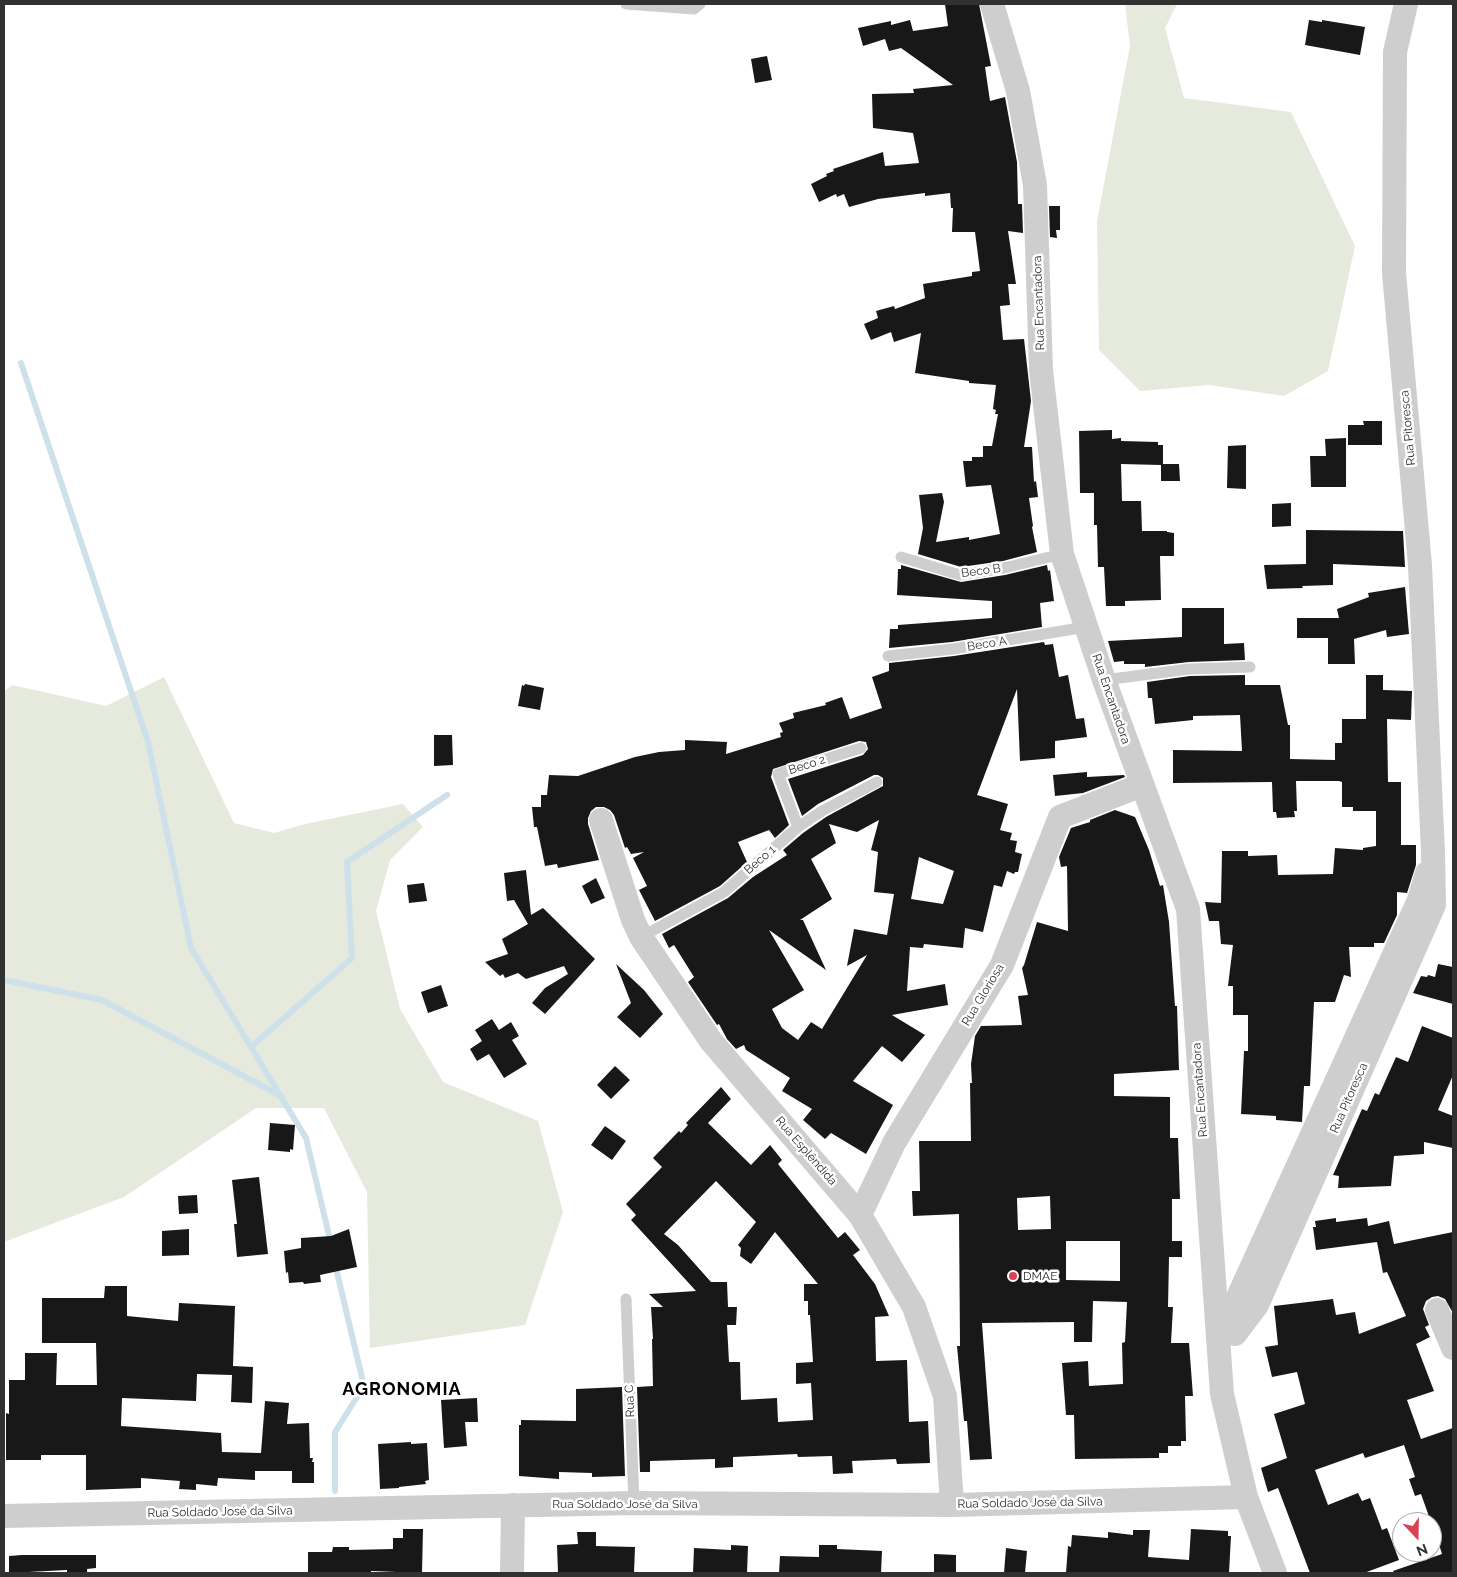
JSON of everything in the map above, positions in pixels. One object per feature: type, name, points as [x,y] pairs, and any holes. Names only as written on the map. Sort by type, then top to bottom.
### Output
[{"type":"street","name":"Rua Encantadora","points":[[992,4],[1018,91],[1035,185],[1042,370],[1062,554],[1104,680],[1188,909],[1222,1394],[1246,1497],[1275,1573]]},
{"type":"street","name":"Rua Pitoresca","points":[[1222,1394],[1235,1334],[1238,1297],[1419,900],[1433,853],[1420,565],[1394,273],[1395,52],[1406,4]]},
{"type":"street","name":"Rua Gloriosa","points":[[860,1215],[894,1143],[1002,965],[1060,817],[1142,785]]},
{"type":"street","name":"Rua Esplêndida","points":[[601,820],[633,920],[641,937],[712,1041],[860,1215],[914,1308],[945,1396],[952,1504]]},
{"type":"street","points":[[1437,1310],[1453,1348]]},
{"type":"street","name":"Rua Soldado José da Silva","points":[[4,1516],[634,1503],[952,1504],[1246,1497]]},
{"type":"street","points":[[512,1573],[513,1505]]},
{"type":"lane","points":[[626,4],[694,9],[700,4]]},
{"type":"lane","name":"Beco B","points":[[901,557],[960,575],[1004,568],[1062,554]]},
{"type":"lane","name":"Beco A","points":[[888,656],[953,649],[1086,627]]},
{"type":"lane","points":[[1104,680],[1189,669],[1250,667]]},
{"type":"lane","name":"Beco 2","points":[[798,827],[778,774],[861,748]]},
{"type":"lane","name":"Beco 1","points":[[641,937],[724,892],[798,827],[822,811],[877,782]]},
{"type":"lane","name":"Rua C","points":[[626,1299],[634,1503]]},
{"type":"shaded area","points":[[1125,4],[1177,4],[1165,28],[1184,98],[1291,112],[1355,246],[1328,371],[1284,396],[1209,385],[1140,391],[1099,350],[1097,221],[1130,46]]},
{"type":"shaded area","points":[[1453,190],[1453,350],[1452,345]]},
{"type":"shaded area","points":[[164,677],[234,823],[274,833],[305,824],[403,804],[423,827],[390,860],[376,911],[400,1009],[443,1082],[538,1121],[563,1212],[525,1325],[370,1348],[367,1192],[324,1108],[256,1108],[124,1197],[4,1242],[4,692],[12,685],[106,706]]},
{"type":"building","points":[[945,4],[979,4],[991,66],[985,67],[990,101],[1005,97],[1017,162],[1018,204],[1022,204],[1023,233],[1008,231],[1016,284],[1008,284],[1010,305],[1000,306],[1003,340],[1024,339],[1031,401],[1024,447],[1032,447],[1034,482],[1036,481],[1038,497],[1029,498],[1037,552],[1003,561],[961,567],[918,554],[923,528],[919,495],[942,493],[944,502],[936,542],[969,537],[969,540],[1000,534],[991,485],[966,487],[963,461],[972,461],[972,457],[983,457],[983,446],[992,446],[998,414],[995,414],[996,410],[993,409],[996,385],[969,383],[969,381],[915,373],[921,333],[894,342],[891,332],[871,340],[864,324],[878,318],[876,311],[894,306],[895,309],[925,298],[923,284],[972,276],[972,272],[980,271],[975,232],[952,232],[953,208],[951,208],[950,193],[925,196],[925,193],[878,199],[849,207],[844,194],[837,197],[836,194],[819,202],[811,184],[827,176],[826,174],[834,171],[833,169],[883,152],[885,166],[919,163],[913,133],[873,128],[872,94],[914,93],[913,89],[953,85],[901,48],[889,51],[885,39],[863,46],[858,28],[891,21],[891,25],[910,20],[913,31],[948,26]]},
{"type":"building","points":[[1309,20],[1322,22],[1322,20],[1365,27],[1360,55],[1305,45]]},
{"type":"building","points":[[767,56],[772,80],[755,83],[751,59]]},
{"type":"building","points":[[1049,206],[1060,206],[1060,230],[1056,230],[1057,238],[1050,237]]},
{"type":"building","points":[[1363,421],[1382,421],[1382,445],[1348,445],[1348,425],[1364,425]]},
{"type":"building","points":[[1112,430],[1112,439],[1121,438],[1121,441],[1158,442],[1158,445],[1163,445],[1163,464],[1179,464],[1180,481],[1161,481],[1161,465],[1121,464],[1122,501],[1141,501],[1142,531],[1167,531],[1174,533],[1174,556],[1160,556],[1161,600],[1125,601],[1125,606],[1106,606],[1104,567],[1098,567],[1097,525],[1094,525],[1094,493],[1080,493],[1079,431]]},
{"type":"building","points":[[1346,438],[1346,487],[1311,487],[1310,456],[1326,456],[1325,439]]},
{"type":"building","points":[[1246,445],[1246,489],[1227,488],[1228,446]]},
{"type":"building","points":[[1291,503],[1291,526],[1272,527],[1272,504]]},
{"type":"building","points":[[1306,530],[1403,531],[1405,567],[1333,564],[1333,585],[1267,589],[1264,565],[1306,564]]},
{"type":"building","points":[[901,565],[961,582],[1005,575],[1047,565],[1048,571],[1050,570],[1054,601],[1040,603],[1042,627],[952,642],[889,648],[890,629],[898,629],[898,625],[992,618],[992,601],[897,595],[898,569],[901,569]]},
{"type":"building","points":[[1405,587],[1409,634],[1387,637],[1386,630],[1354,639],[1355,664],[1328,664],[1328,638],[1297,638],[1297,618],[1339,618],[1337,609],[1369,597],[1368,593]]},
{"type":"building","points":[[1182,608],[1224,608],[1224,644],[1244,643],[1245,660],[1189,662],[1145,667],[1145,664],[1124,664],[1124,661],[1114,662],[1108,641],[1182,637]]},
{"type":"building","points":[[1044,642],[1045,645],[1053,644],[1059,677],[1068,675],[1076,719],[1084,718],[1087,737],[1055,741],[1055,758],[1020,761],[1017,689],[977,795],[1008,804],[1000,830],[1012,833],[1010,840],[1017,841],[1015,852],[1022,854],[1018,872],[1014,874],[1007,871],[1002,887],[994,885],[983,932],[965,928],[963,948],[924,944],[923,948],[910,947],[907,991],[945,984],[948,1005],[892,1015],[925,1035],[902,1062],[882,1046],[853,1081],[893,1105],[866,1154],[831,1133],[825,1139],[803,1120],[812,1109],[782,1091],[790,1078],[746,1050],[744,1045],[736,1049],[688,982],[694,977],[674,945],[669,948],[662,934],[728,898],[753,877],[787,855],[783,850],[803,833],[826,817],[883,786],[883,778],[874,775],[818,804],[802,816],[788,779],[863,755],[868,749],[866,742],[859,741],[773,769],[771,777],[789,825],[775,838],[769,830],[738,842],[747,862],[720,886],[655,921],[639,890],[647,886],[633,858],[644,852],[631,854],[627,847],[625,848],[614,815],[610,810],[604,807],[596,807],[591,811],[588,818],[588,824],[599,860],[558,868],[557,864],[545,866],[537,827],[534,827],[532,807],[541,807],[541,795],[547,795],[549,775],[578,776],[635,757],[659,752],[685,750],[685,740],[727,742],[726,754],[781,737],[780,733],[783,732],[779,723],[794,718],[793,713],[826,705],[825,703],[842,697],[850,719],[882,708],[872,677],[889,671],[889,663],[954,656]],"holes":[[[879,820],[871,850],[878,852],[874,892],[894,894],[887,935],[854,929],[847,966],[867,955],[822,1029],[811,1022],[798,1040],[782,1028],[772,1009],[804,990],[769,930],[826,970],[803,920],[800,920],[832,899],[811,859],[836,843],[829,824],[857,832]],[[919,857],[954,871],[943,904],[911,899]]]},
{"type":"building","points":[[1245,675],[1245,685],[1280,685],[1288,725],[1290,725],[1290,759],[1335,760],[1335,743],[1342,743],[1342,719],[1366,719],[1366,675],[1383,675],[1383,690],[1412,691],[1411,720],[1387,719],[1388,782],[1401,782],[1401,845],[1416,845],[1416,865],[1407,893],[1397,892],[1397,915],[1384,943],[1374,943],[1374,947],[1349,947],[1351,977],[1344,975],[1335,1002],[1314,1002],[1310,1086],[1304,1086],[1302,1122],[1276,1120],[1276,1116],[1241,1114],[1244,1051],[1248,1051],[1248,1015],[1233,1015],[1233,986],[1228,986],[1233,945],[1221,944],[1219,921],[1209,921],[1205,902],[1221,903],[1222,851],[1248,851],[1248,856],[1277,855],[1278,875],[1333,874],[1335,848],[1363,850],[1363,848],[1376,846],[1376,811],[1353,811],[1353,807],[1342,807],[1342,782],[1339,781],[1296,781],[1297,811],[1294,811],[1295,817],[1277,818],[1276,812],[1273,812],[1272,782],[1173,783],[1173,750],[1242,751],[1240,715],[1193,716],[1193,720],[1155,724],[1152,698],[1148,698],[1147,682],[1190,676]]},
{"type":"building","points":[[525,684],[544,688],[540,710],[518,706],[522,685],[524,686]]},
{"type":"building","points":[[434,735],[452,735],[453,765],[434,766]]},
{"type":"building","points":[[1087,772],[1087,777],[1124,775],[1125,777],[1083,793],[1055,796],[1053,775]]},
{"type":"building","points":[[1115,810],[1135,817],[1149,850],[1160,886],[1163,885],[1169,922],[1175,1006],[1177,1006],[1179,1070],[1114,1074],[1114,1096],[1170,1097],[1170,1138],[1178,1138],[1180,1199],[1172,1199],[1172,1241],[1182,1241],[1182,1257],[1169,1257],[1168,1307],[1173,1307],[1171,1343],[1189,1343],[1193,1396],[1185,1396],[1186,1441],[1181,1441],[1181,1446],[1168,1446],[1168,1453],[1159,1453],[1159,1458],[1075,1459],[1074,1415],[1066,1415],[1062,1363],[1088,1361],[1089,1386],[1123,1384],[1122,1343],[1125,1342],[1127,1302],[1093,1301],[1092,1342],[1074,1342],[1074,1322],[982,1323],[992,1459],[970,1460],[967,1421],[964,1421],[957,1346],[960,1346],[959,1214],[913,1216],[912,1191],[920,1191],[919,1141],[971,1141],[970,1083],[972,1083],[971,1064],[975,1036],[981,1026],[1022,1025],[1018,996],[1028,995],[1022,968],[1037,922],[1068,931],[1067,866],[1061,867],[1059,857],[1071,828],[1090,822],[1090,820]],"holes":[[[1050,1196],[1051,1229],[1018,1230],[1017,1198]],[[1066,1241],[1120,1241],[1120,1281],[1066,1280]]]},
{"type":"building","points":[[526,870],[531,915],[543,908],[595,959],[545,1014],[532,1003],[545,988],[568,974],[564,966],[526,979],[518,973],[505,978],[503,974],[500,976],[485,962],[508,954],[502,939],[528,924],[514,900],[507,901],[504,873]]},
{"type":"building","points":[[596,878],[605,898],[591,904],[582,886]]},
{"type":"building","points":[[424,883],[427,901],[409,903],[407,885]]},
{"type":"building","points":[[616,964],[644,990],[663,1014],[640,1038],[617,1017],[631,1003]]},
{"type":"building","points":[[1438,964],[1453,967],[1453,1004],[1413,993],[1421,976],[1435,977]]},
{"type":"building","points":[[441,985],[448,1006],[428,1013],[421,992]]},
{"type":"building","points":[[492,1019],[499,1030],[511,1022],[519,1036],[512,1040],[527,1064],[504,1078],[489,1054],[477,1061],[470,1049],[482,1041],[475,1030]]},
{"type":"building","points":[[1422,1026],[1453,1038],[1453,1075],[1438,1110],[1453,1116],[1453,1148],[1424,1142],[1424,1154],[1394,1156],[1391,1186],[1338,1188],[1339,1176],[1333,1175],[1362,1109],[1367,1111],[1375,1093],[1379,1095],[1396,1057],[1408,1062]]},
{"type":"building","points":[[615,1066],[630,1080],[611,1099],[597,1085]]},
{"type":"building","points":[[721,1087],[731,1099],[708,1123],[751,1165],[770,1145],[782,1160],[778,1164],[838,1238],[845,1232],[860,1250],[853,1255],[875,1284],[889,1316],[875,1317],[876,1361],[907,1360],[909,1422],[928,1421],[930,1463],[897,1464],[896,1459],[852,1461],[853,1473],[833,1474],[832,1456],[798,1457],[797,1454],[733,1457],[733,1467],[715,1468],[715,1459],[650,1461],[650,1472],[640,1472],[637,1387],[653,1386],[651,1307],[663,1307],[649,1294],[696,1291],[631,1220],[636,1215],[626,1204],[662,1167],[653,1158],[679,1131],[681,1133],[688,1125],[686,1123]],"holes":[[[716,1181],[756,1222],[738,1245],[741,1248],[740,1256],[751,1264],[775,1232],[818,1284],[804,1284],[804,1301],[808,1301],[808,1315],[810,1315],[813,1362],[796,1363],[796,1384],[811,1383],[813,1420],[778,1422],[777,1398],[741,1400],[740,1362],[729,1362],[727,1325],[736,1325],[737,1307],[728,1307],[727,1282],[711,1282],[678,1245],[664,1234]]]},
{"type":"building","points":[[270,1123],[295,1125],[293,1150],[290,1149],[290,1152],[268,1150]]},
{"type":"building","points":[[605,1126],[626,1141],[612,1160],[591,1145]]},
{"type":"building","points":[[259,1177],[268,1254],[237,1257],[234,1224],[237,1224],[232,1180]]},
{"type":"building","points":[[197,1195],[198,1213],[179,1214],[178,1196]]},
{"type":"building","points":[[1336,1218],[1336,1222],[1367,1218],[1368,1226],[1389,1221],[1394,1244],[1453,1232],[1453,1313],[1445,1299],[1438,1296],[1426,1301],[1423,1309],[1429,1325],[1425,1327],[1430,1337],[1416,1344],[1434,1391],[1407,1400],[1421,1439],[1453,1428],[1453,1573],[1394,1573],[1393,1571],[1419,1562],[1442,1562],[1442,1512],[1427,1512],[1421,1494],[1415,1496],[1409,1479],[1415,1477],[1404,1445],[1365,1458],[1363,1453],[1315,1470],[1328,1505],[1358,1493],[1362,1501],[1370,1498],[1382,1530],[1387,1528],[1392,1541],[1392,1562],[1394,1562],[1364,1573],[1310,1573],[1278,1488],[1268,1492],[1261,1468],[1287,1458],[1274,1414],[1305,1404],[1297,1372],[1272,1377],[1265,1347],[1278,1345],[1274,1306],[1333,1299],[1336,1315],[1355,1312],[1359,1334],[1406,1316],[1387,1272],[1383,1273],[1377,1242],[1316,1250],[1313,1227],[1316,1227],[1315,1221]]},
{"type":"building","points":[[189,1229],[189,1255],[162,1256],[162,1231]]},
{"type":"building","points":[[349,1229],[357,1267],[320,1275],[321,1282],[289,1283],[284,1251],[301,1248],[301,1238],[331,1236]]},
{"type":"building","points":[[105,1286],[127,1286],[127,1316],[178,1321],[179,1303],[235,1306],[233,1366],[253,1367],[252,1403],[231,1402],[232,1375],[197,1374],[196,1401],[122,1398],[121,1426],[221,1433],[222,1452],[261,1453],[265,1401],[289,1403],[287,1424],[309,1423],[310,1458],[313,1458],[312,1462],[314,1462],[314,1483],[292,1483],[292,1471],[255,1471],[255,1480],[218,1478],[217,1486],[196,1484],[196,1490],[179,1489],[180,1481],[141,1478],[141,1488],[86,1490],[86,1455],[41,1455],[41,1460],[6,1460],[6,1413],[9,1414],[9,1380],[25,1380],[25,1353],[57,1353],[56,1385],[97,1385],[96,1343],[42,1343],[42,1298],[104,1298]]},
{"type":"building","points":[[622,1387],[625,1476],[592,1477],[592,1473],[559,1472],[559,1479],[519,1476],[519,1425],[521,1425],[521,1420],[576,1421],[576,1389]]},
{"type":"building","points":[[477,1398],[478,1422],[465,1422],[467,1446],[444,1448],[441,1400]]},
{"type":"building","points":[[411,1442],[411,1444],[427,1443],[429,1480],[425,1481],[426,1484],[380,1489],[378,1444]]},
{"type":"building","points":[[403,1529],[423,1529],[422,1573],[371,1571],[371,1573],[308,1573],[308,1552],[332,1552],[333,1547],[349,1547],[349,1550],[393,1549],[393,1538],[403,1538]]},
{"type":"building","points":[[1191,1529],[1228,1531],[1228,1536],[1231,1536],[1229,1573],[1066,1573],[1068,1546],[1071,1547],[1072,1535],[1108,1538],[1108,1532],[1133,1535],[1133,1530],[1150,1530],[1148,1557],[1189,1560]]},
{"type":"building","points":[[577,1532],[596,1532],[596,1546],[635,1547],[634,1573],[558,1573],[557,1545],[578,1544]]},
{"type":"building","points":[[731,1545],[748,1546],[747,1573],[693,1573],[694,1548],[731,1550]]},
{"type":"building","points":[[819,1545],[837,1545],[837,1549],[882,1551],[881,1573],[779,1573],[780,1556],[819,1557]]},
{"type":"building","points":[[1006,1548],[1027,1551],[1025,1573],[1004,1573]]},
{"type":"building","points":[[934,1554],[956,1555],[956,1573],[934,1573]]},
{"type":"building","points":[[96,1555],[96,1568],[87,1569],[87,1573],[67,1573],[67,1570],[9,1573],[9,1556]]},
{"type":"waterway","points":[[21,363],[148,742],[191,948],[306,1138],[331,1244]]},
{"type":"waterway","points":[[251,1047],[352,958],[347,862],[447,795]]},
{"type":"waterway","points":[[4,980],[102,1000],[279,1095]]},
{"type":"waterway","points":[[335,1264],[364,1386],[335,1432],[335,1491]]},
{"type":"place","name":"DMAE","points":[[1013,1276]]},
{"type":"district","name":"AGRONOMIA","points":[[402,1390]]}]
